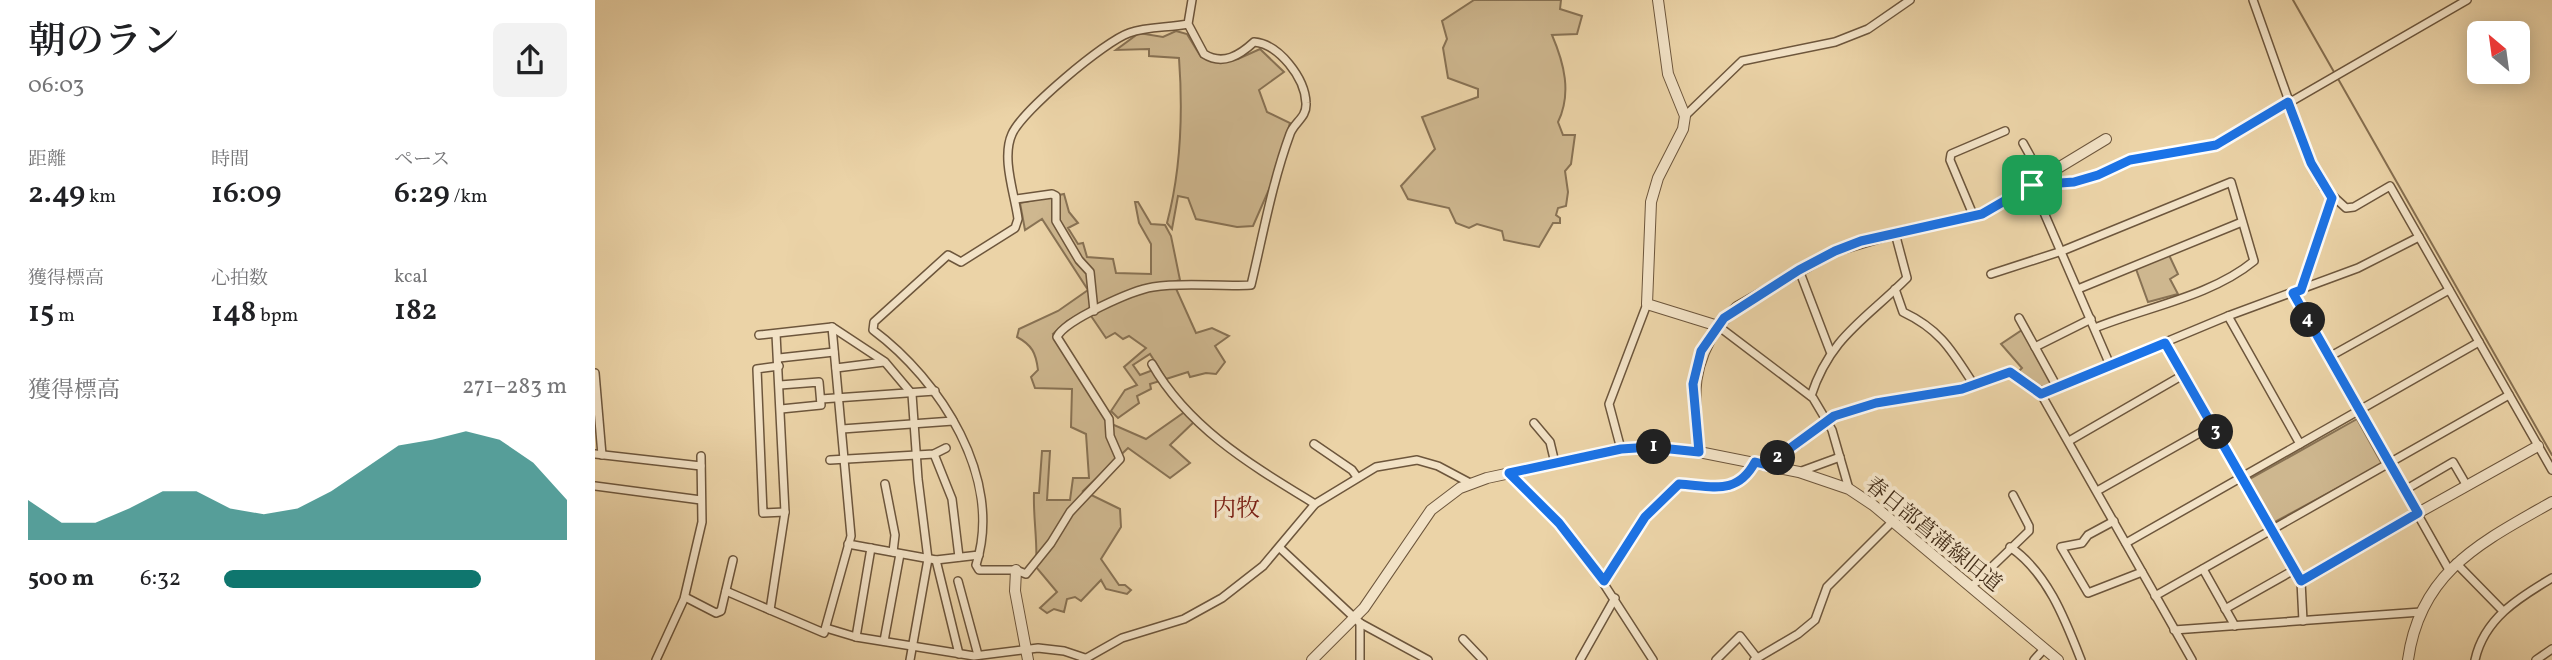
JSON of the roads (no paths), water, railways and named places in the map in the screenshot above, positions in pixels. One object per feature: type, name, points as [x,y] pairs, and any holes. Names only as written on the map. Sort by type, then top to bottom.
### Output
[{"type":"street","points":[[1188,24],[1127,33],[1080,66],[1030,111],[1011,134],[1008,159],[1019,219],[1015,228],[961,262],[948,255],[874,322],[873,330],[899,350],[935,391],[953,421],[971,464],[980,498],[983,524],[976,565],[979,570],[1016,570],[1027,574],[1070,512],[1120,459],[1110,436],[1109,419],[1058,337],[1061,328],[1152,287],[1251,285],[1276,174],[1291,129],[1304,114],[1305,94],[1284,58],[1267,45],[1254,42],[1244,52],[1228,59],[1207,57],[1188,24],[1192,0]]},
{"type":"street","points":[[1621,449],[1609,404],[1647,304],[1651,202],[1658,178],[1683,129],[1685,116],[1668,74],[1658,0]]},
{"type":"street","points":[[1685,116],[1742,61],[1835,42],[1868,29],[1910,0]]},
{"type":"street","points":[[2253,0],[2311,163],[2332,198],[2346,208],[2354,207],[2390,187],[2552,470]]},
{"type":"street","points":[[2032,185],[2074,182],[2098,175],[2130,160],[2216,145],[2467,0]]},
{"type":"street","points":[[1973,217],[1951,154],[2005,131]]},
{"type":"street","points":[[1699,452],[1693,384],[1701,351],[1718,326],[1737,307],[1835,251],[1895,233],[1973,217],[1999,207],[2106,139]]},
{"type":"street","points":[[2023,143],[2043,179]]},
{"type":"street","points":[[1991,274],[2062,251],[2231,182],[2254,261],[2186,297],[2134,312],[2095,328]]},
{"type":"street","points":[[2032,185],[2110,365]]},
{"type":"street","points":[[1016,199],[1052,194],[1056,196],[1056,221],[1079,260],[1090,272],[1094,311]]},
{"type":"street","points":[[2332,198],[2297,291],[2329,357],[2418,513],[2452,566],[2503,611]]},
{"type":"street","points":[[2078,289],[2242,222]]},
{"type":"street","points":[[1811,396],[1830,352],[1907,278],[1895,233]]},
{"type":"street","points":[[2041,394],[2228,316],[2358,268],[2419,237]]},
{"type":"street","points":[[1799,270],[1830,352]]},
{"type":"street","points":[[1895,289],[1903,312],[1927,324],[1945,340],[1974,385]]},
{"type":"street","points":[[2329,357],[2449,290]]},
{"type":"street","points":[[1647,304],[1718,326],[1811,396],[1828,419],[1849,489]]},
{"type":"street","points":[[2228,316],[2299,444]]},
{"type":"street","points":[[2019,318],[2057,387]]},
{"type":"street","points":[[2035,347],[2091,319]]},
{"type":"street","points":[[726,591],[824,633],[851,536],[831,327]]},
{"type":"street","points":[[759,335],[831,327],[885,362],[912,394],[916,455],[932,559],[959,654]]},
{"type":"street","points":[[770,610],[785,512],[776,334]]},
{"type":"street","points":[[2126,543],[2479,342]]},
{"type":"street","points":[[2165,343],[2301,581],[2302,621]]},
{"type":"street","points":[[785,512],[763,513],[757,369],[834,352]]},
{"type":"street","points":[[836,368],[885,362]]},
{"type":"street","points":[[1152,364],[1164,384],[1228,450],[1315,503]]},
{"type":"street","points":[[1767,465],[1828,419],[1876,403],[1974,385],[2010,372],[2041,394],[2192,660]]},
{"type":"street","points":[[595,373],[599,455],[701,466]]},
{"type":"street","points":[[2069,441],[2183,375]]},
{"type":"street","points":[[780,385],[819,382],[821,399],[821,405],[781,409]]},
{"type":"street","points":[[821,399],[935,391]]},
{"type":"street","points":[[2155,596],[2509,395]]},
{"type":"street","points":[[842,429],[953,421]]},
{"type":"street","points":[[1534,423],[1550,442],[1555,463]]},
{"type":"street","points":[[2097,491],[2212,426]]},
{"type":"street","points":[[1314,444],[1357,477]]},
{"type":"street","points":[[2301,581],[2538,446]]},
{"type":"street","name":"春日部菖蒲線旧道","points":[[1312,660],[1358,621],[1430,510],[1470,483],[1621,449],[1651,447],[1755,462],[1798,472],[1849,489],[2058,660]]},
{"type":"street","points":[[829,460],[933,454],[946,448]]},
{"type":"street","points":[[933,454],[952,499],[959,558]]},
{"type":"street","points":[[656,660],[685,597],[702,522],[701,456]]},
{"type":"street","points":[[1798,472],[1840,457]]},
{"type":"street","points":[[825,628],[856,637],[959,654],[1051,649],[1084,659],[1135,632],[1184,620],[1238,587],[1280,548],[1315,503],[1375,467],[1417,460],[1438,466],[1470,483]]},
{"type":"street","points":[[1604,581],[1645,517],[1679,484],[1728,487],[1747,476],[1755,462]]},
{"type":"street","points":[[2405,490],[2453,462],[2467,486]]},
{"type":"street","points":[[1509,473],[1566,531],[1604,581],[1653,660]]},
{"type":"street","points":[[884,641],[896,553],[885,484]]},
{"type":"street","points":[[595,486],[701,500]]},
{"type":"street","points":[[1971,587],[2029,531],[2013,495]]},
{"type":"street","points":[[2408,660],[2421,612],[2452,566],[2484,541],[2552,502]]},
{"type":"street","points":[[2113,521],[2088,535],[2082,543],[2061,548],[2088,593],[2142,572]]},
{"type":"street","points":[[1716,660],[1740,636],[1755,659],[1815,620],[1827,587],[1892,522]]},
{"type":"street","points":[[848,544],[932,559],[979,555]]},
{"type":"street","points":[[2010,547],[2029,560],[2056,602],[2081,660]]},
{"type":"street","points":[[856,637],[871,548]]},
{"type":"street","points":[[1280,548],[1358,621],[1428,660]]},
{"type":"street","points":[[685,597],[716,613],[720,611],[733,559]]},
{"type":"street","points":[[910,660],[932,559]]},
{"type":"street","points":[[2203,569],[2235,626]]},
{"type":"street","points":[[1016,570],[1015,592],[1028,660]]},
{"type":"street","points":[[2225,609],[2294,570]]},
{"type":"street","points":[[2475,660],[2482,638],[2503,611],[2552,578]]},
{"type":"street","points":[[958,581],[978,655]]},
{"type":"street","points":[[1580,660],[1615,598]]},
{"type":"street","points":[[2174,630],[2421,612]]},
{"type":"street","points":[[1358,621],[1360,660]]},
{"type":"street","points":[[1463,639],[1483,660]]},
{"type":"street","points":[[2034,660],[2044,649]]},
{"type":"street","points":[[2536,660],[2552,649]]},
{"type":"waterway","points":[[2293,0],[2334,72]]},
{"type":"waterway","points":[[2337,77],[2552,455]]},
{"type":"district","name":"内牧","points":[[1236,508]]}]
